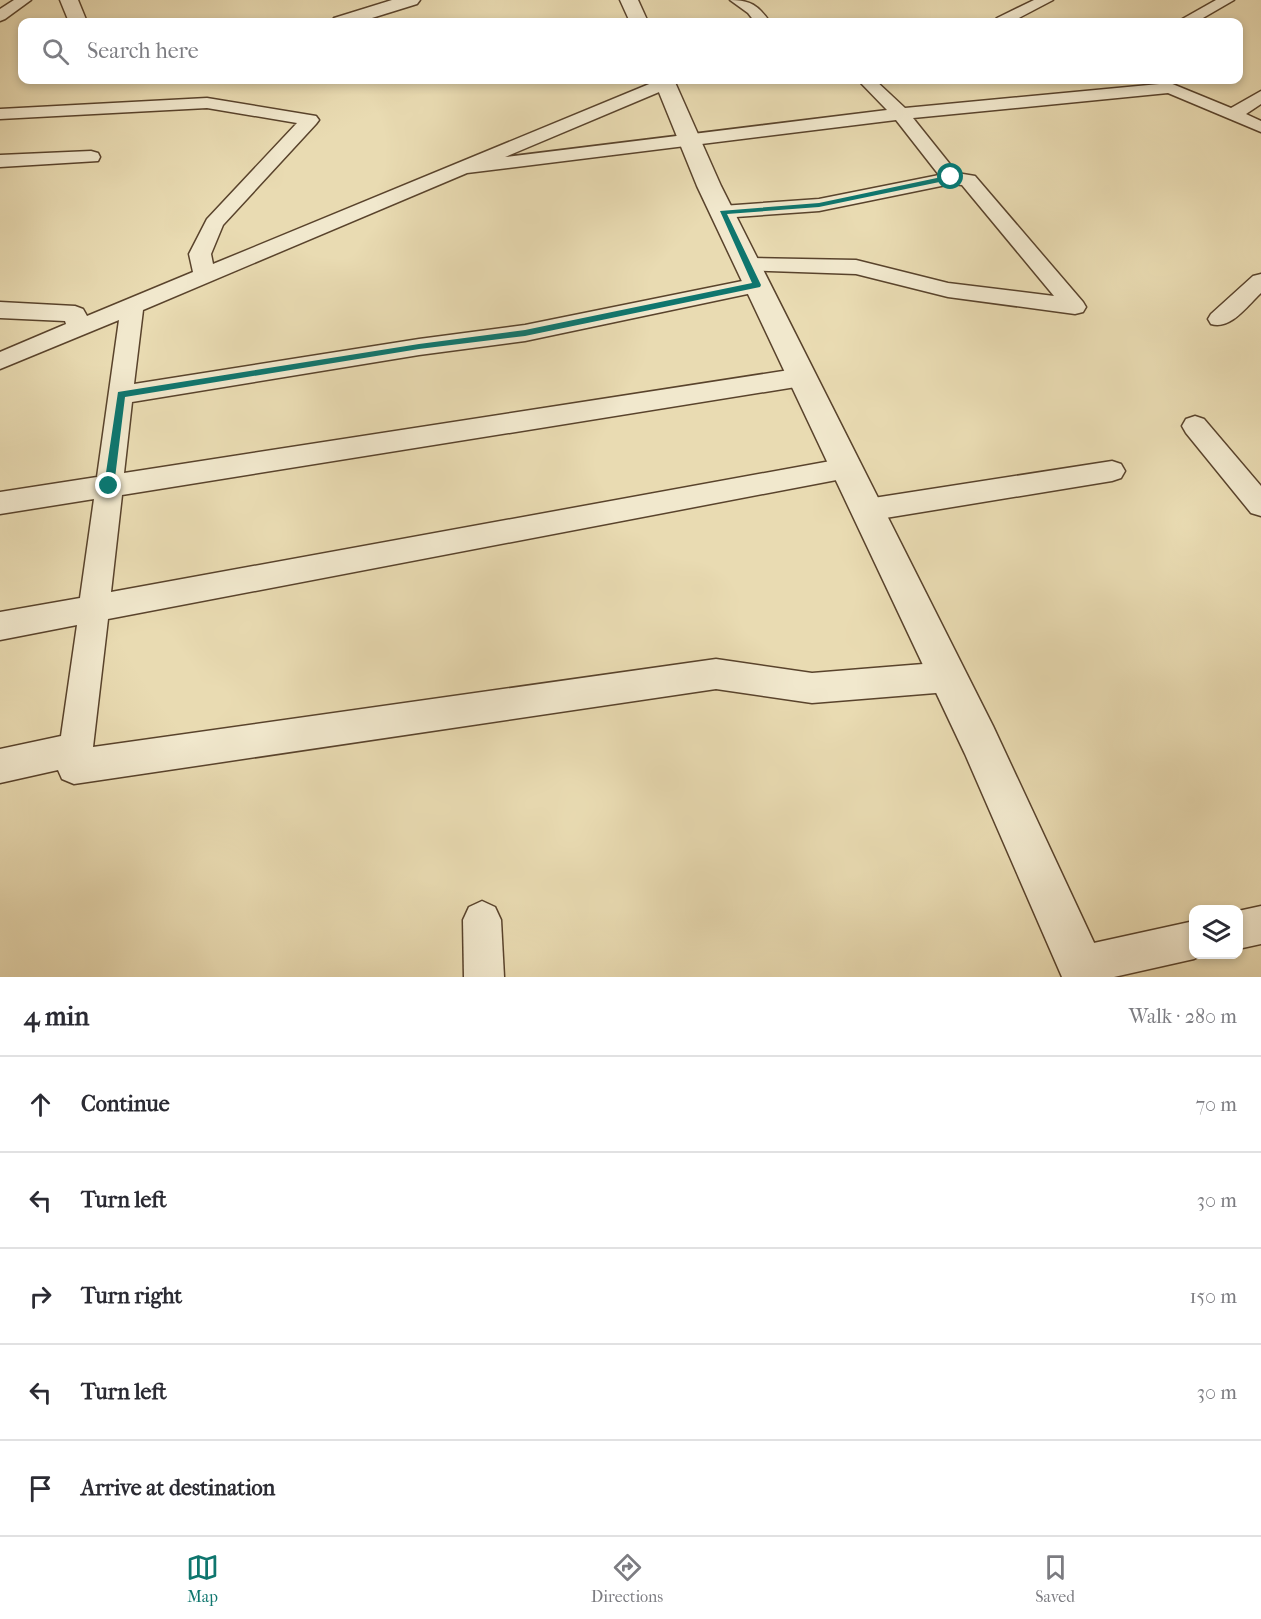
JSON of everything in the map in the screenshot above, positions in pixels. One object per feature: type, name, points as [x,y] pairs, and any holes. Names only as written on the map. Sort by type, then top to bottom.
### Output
[{"type":"street","points":[[0,16],[24,0]]},
{"type":"street","points":[[69,0],[76,18]]},
{"type":"street","points":[[354,18],[411,0]]},
{"type":"street","points":[[629,0],[637,18]]},
{"type":"street","points":[[737,0],[753,10],[759,18]]},
{"type":"street","points":[[1008,18],[1046,0]]},
{"type":"street","points":[[1193,18],[1227,0]]},
{"type":"street","points":[[0,362],[657,84]]},
{"type":"street","points":[[665,84],[722,212],[948,677],[1083,971],[1189,941]]},
{"type":"street","points":[[870,84],[901,114],[951,177]]},
{"type":"street","points":[[461,168],[901,114],[1170,88],[1261,127]]},
{"type":"street","points":[[1232,115],[1261,96]]},
{"type":"street","points":[[0,114],[207,103],[310,120],[214,223],[200,254],[205,276]]},
{"type":"street","points":[[0,161],[91,157]]},
{"type":"street","points":[[121,394],[419,346],[525,333],[753,275],[856,267],[948,290],[1075,307],[968,180],[951,177],[819,205],[722,212]]},
{"type":"street","points":[[1218,319],[1261,281]]},
{"type":"street","points":[[132,306],[74,767],[716,674],[812,688],[948,677]]},
{"type":"street","points":[[0,310],[75,314],[78,329]]},
{"type":"street","points":[[0,504],[802,377]]},
{"type":"street","points":[[1195,426],[1261,505]]},
{"type":"street","points":[[0,626],[847,468]]},
{"type":"street","points":[[867,510],[1112,471]]},
{"type":"street","points":[[0,766],[76,749]]},
{"type":"street","points":[[482,920],[484,977]]},
{"type":"street","points":[[1243,929],[1261,925]]},
{"type":"route","points":[[109,486],[121,394],[419,346],[525,333],[757,285],[722,212],[819,205],[951,177]]}]
